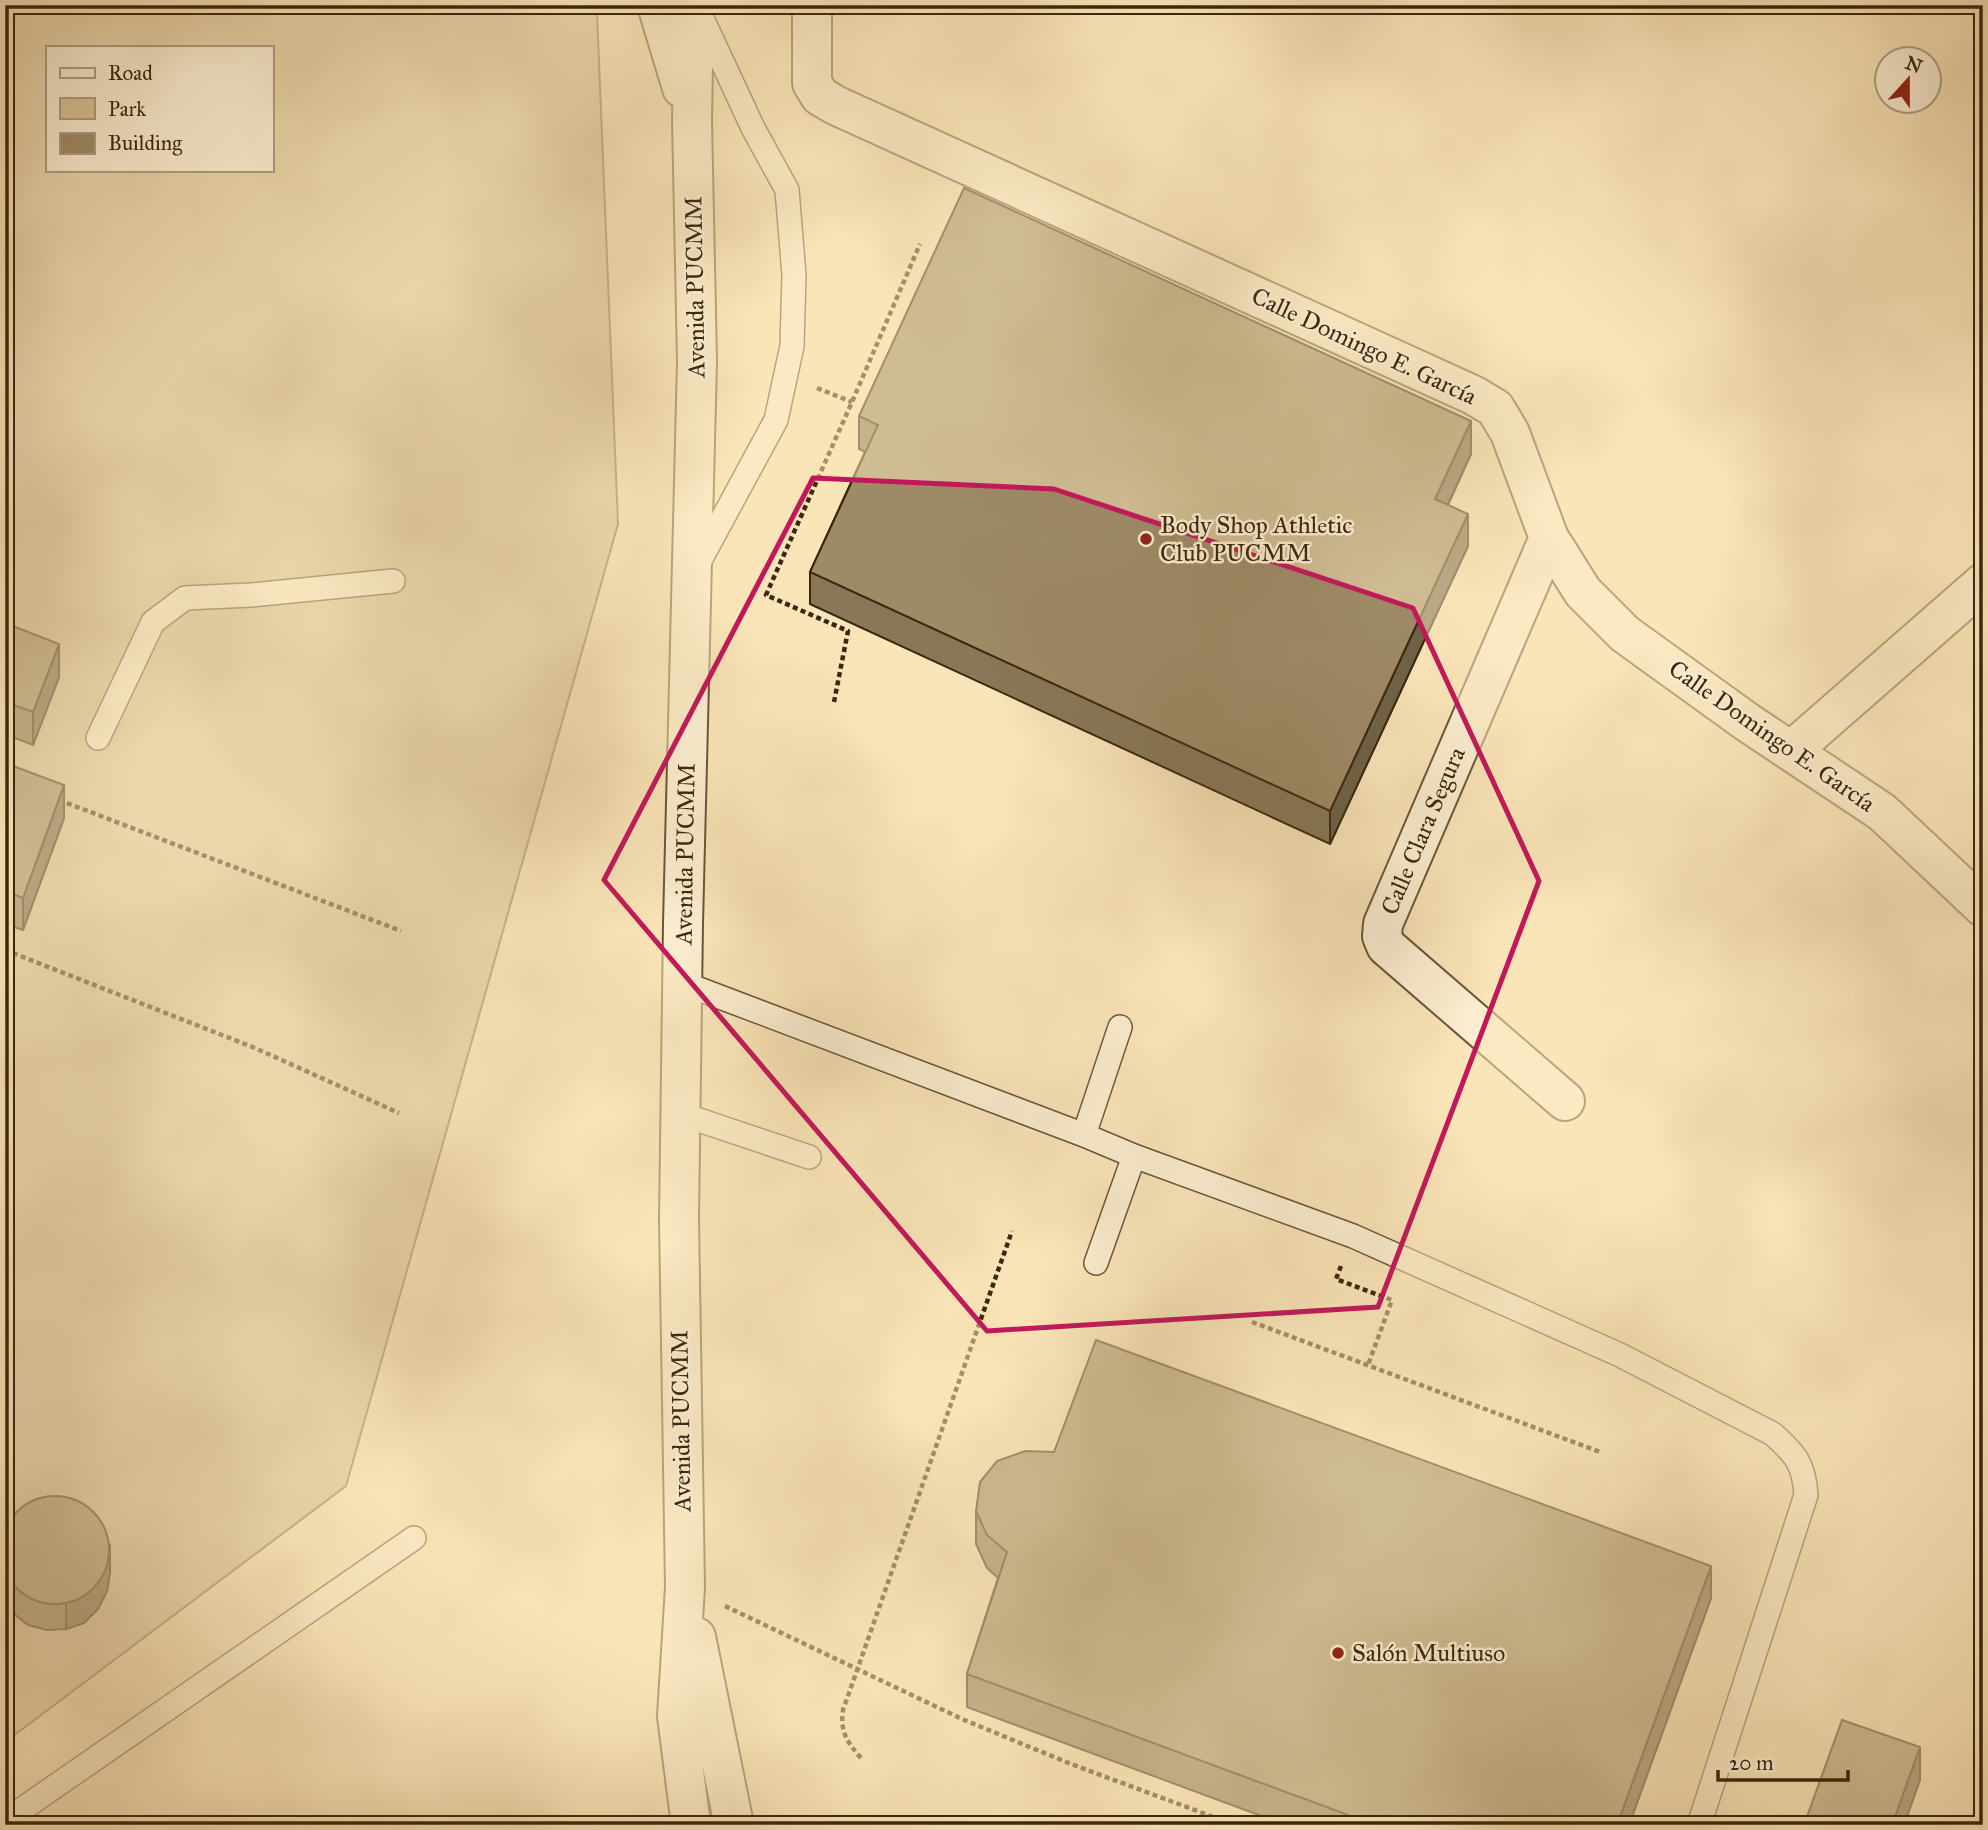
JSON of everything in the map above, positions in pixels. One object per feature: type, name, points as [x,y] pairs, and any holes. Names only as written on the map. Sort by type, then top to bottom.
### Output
[{"type":"street","name":"Avenida PUCMM","points":[[657,5],[692,120]]},
{"type":"street","name":"Avenida PUCMM","points":[[691,1825],[677,1716],[685,1587],[679,1219],[697,361],[692,120],[695,5]]},
{"type":"street","name":"Calle Domingo E. García","points":[[812,5],[812,83],[820,96],[835,105],[1473,395],[1495,408],[1510,433],[1549,538],[1583,592],[1625,634],[1747,722],[1882,812],[1983,907]]},
{"type":"street","name":"Calle Clara Segura","points":[[1549,538],[1383,923],[1382,936],[1386,946],[1565,1101]]},
{"type":"street","points":[[1791,751],[1983,583]]},
{"type":"street","name":"Avenida PUCMM","points":[[685,1587],[734,1825]]},
{"type":"lane","points":[[691,577],[776,420],[792,346],[794,275],[787,190],[753,128],[695,5]]},
{"type":"lane","points":[[98,738],[153,622],[185,598],[251,595],[394,581]]},
{"type":"lane","points":[[683,983],[1135,1156],[1353,1236],[1620,1355],[1773,1434],[1791,1451],[1805,1473],[1806,1495],[1699,1825]]},
{"type":"lane","points":[[1084,1135],[1120,1027]]},
{"type":"lane","points":[[681,1114],[809,1157]]},
{"type":"lane","points":[[1096,1263],[1135,1156]]},
{"type":"lane","points":[[5,1821],[414,1538]]},
{"type":"path","points":[[834,702],[848,631],[766,595],[920,244]]},
{"type":"path","points":[[56,799],[401,931]]},
{"type":"path","points":[[5,950],[255,1048],[399,1113]]},
{"type":"path","points":[[861,1758],[846,1741],[841,1725],[843,1710],[1012,1231]]},
{"type":"path","points":[[1353,1236],[1336,1279],[1392,1300],[1368,1365]]},
{"type":"path","points":[[1252,1322],[1600,1452]]},
{"type":"path","points":[[685,1587],[962,1719],[1071,1764],[1235,1825]]},
{"type":"path","points":[[1204,1825],[1208,1815]]},
{"type":"highlighted area","points":[[813,478],[1054,489],[1413,608],[1539,881],[1378,1307],[987,1331],[604,880]]},
{"type":"green space","points":[[5,5],[593,5],[597,13],[618,524],[346,1486],[5,1742]]},
{"type":"building","name":"Body Shop Athletic Club PUCMM","points":[[964,188],[1471,421],[1435,499],[1468,514],[1330,811],[810,572],[878,425],[859,416]]},
{"type":"building","points":[[5,623],[59,644],[33,712],[5,702]]},
{"type":"building","points":[[5,763],[64,785],[23,898],[5,891]]},
{"type":"building","name":"Salón Multiuso","points":[[1096,1340],[1711,1566],[1617,1825],[1375,1825],[967,1674],[1007,1552],[987,1535],[976,1511],[980,1482],[997,1461],[1025,1451],[1054,1452]]},
{"type":"building","points":[[55,1496],[76,1500],[93,1512],[105,1529],[109,1550],[105,1571],[93,1588],[76,1600],[55,1604],[34,1600],[17,1588],[5,1571],[1,1550],[5,1529],[17,1512],[34,1500]]},
{"type":"building","points":[[1842,1720],[1920,1747],[1892,1825],[1804,1825]]},
{"type":"place","name":"Body Shop Athletic Club PUCMM","points":[[1146,539]]},
{"type":"place","name":"Salón Multiuso","points":[[1338,1653]]}]
